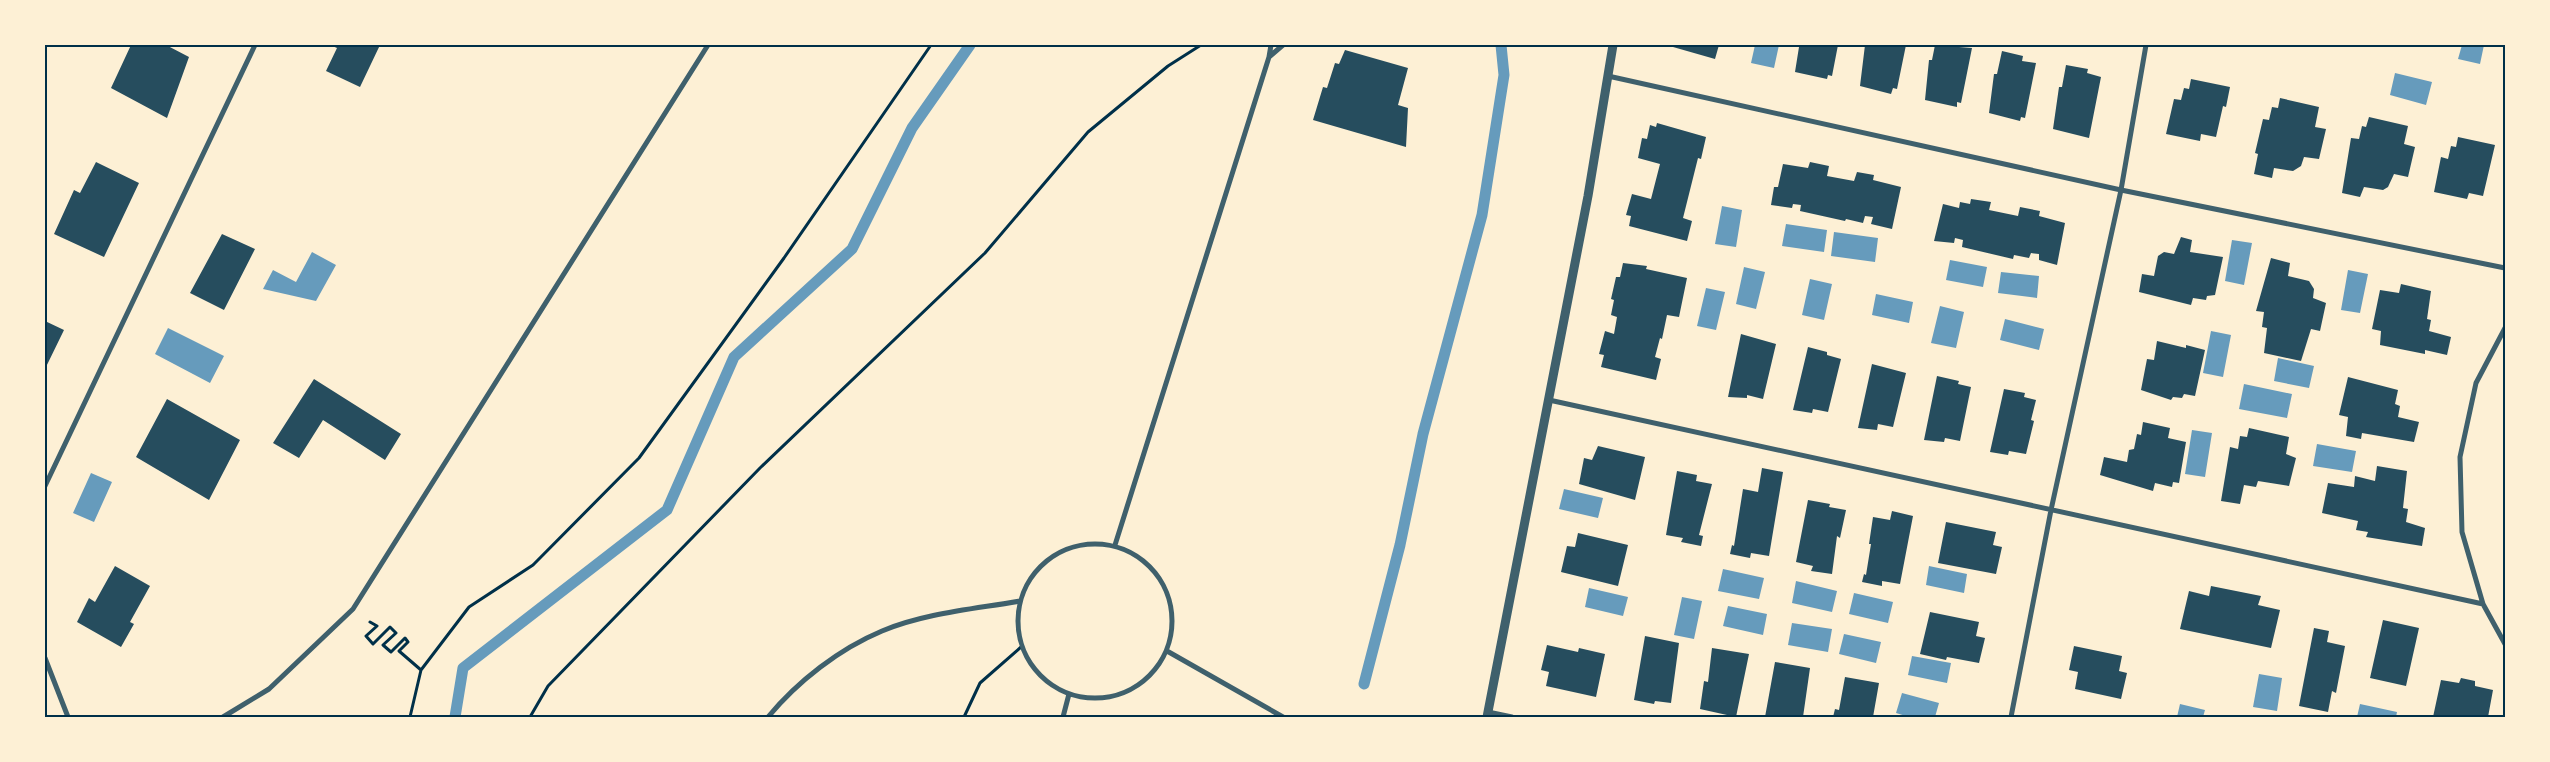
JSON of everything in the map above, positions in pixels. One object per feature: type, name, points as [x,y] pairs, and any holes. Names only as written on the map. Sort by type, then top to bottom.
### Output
[{"type":"street","points":[[45,486],[255,45]]},
{"type":"street","points":[[223,717],[269,689],[353,609],[708,45]]},
{"type":"street","points":[[1116,545],[1269,57],[1271,45]]},
{"type":"street","points":[[1269,57],[1284,45]]},
{"type":"street","points":[[1512,717],[1488,714],[1588,196],[1613,45]]},
{"type":"street","points":[[2011,717],[2051,510],[2121,190],[2146,45]]},
{"type":"street","points":[[1608,76],[2121,190],[2505,268]]},
{"type":"street","points":[[2505,328],[2476,383],[2460,457],[2462,532],[2483,604],[2505,644]]},
{"type":"street","points":[[1549,400],[2483,604]]},
{"type":"street","points":[[1092,542],[1116,545],[1140,557],[1159,575],[1170,599],[1173,625],[1167,651],[1155,671],[1137,686],[1116,696],[1092,699],[1069,694],[1049,683],[1032,667],[1022,646],[1017,624],[1020,601],[1029,578],[1046,560],[1067,547],[1092,542]]},
{"type":"street","points":[[768,717],[778,705],[832,658],[883,630],[932,617],[1020,601]]},
{"type":"street","points":[[1167,651],[1283,717]]},
{"type":"street","points":[[45,658],[68,717]]},
{"type":"street","points":[[1063,717],[1069,694]]},
{"type":"path","points":[[410,717],[421,670],[469,607],[533,565],[639,458],[784,258],[931,45]]},
{"type":"path","points":[[530,717],[548,686],[760,468],[985,253],[1088,132],[1168,66],[1201,45]]},
{"type":"path","points":[[377,626],[366,636],[373,644],[390,627],[396,633],[383,645],[391,652],[405,638],[408,642],[399,651],[421,670]]},
{"type":"path","points":[[964,717],[980,683],[1022,646]]},
{"type":"water","points":[[1755,45],[1779,45],[1774,68],[1751,63]]},
{"type":"water","points":[[2462,45],[2484,45],[2480,64],[2458,59]]},
{"type":"water","points":[[2395,73],[2432,82],[2426,105],[2390,95]]},
{"type":"water","points":[[1722,206],[1742,210],[1736,247],[1715,244]]},
{"type":"water","points":[[1786,224],[1827,230],[1824,252],[1782,246]]},
{"type":"water","points":[[1834,232],[1878,238],[1875,262],[1831,256]]},
{"type":"water","points":[[2232,240],[2252,243],[2244,285],[2225,281]]},
{"type":"water","points":[[312,252],[336,265],[316,301],[263,289],[273,270],[296,282]]},
{"type":"water","points":[[1950,260],[1987,267],[1983,287],[1946,280]]},
{"type":"water","points":[[1744,267],[1765,272],[1756,309],[1736,304]]},
{"type":"water","points":[[2348,270],[2368,274],[2360,313],[2341,310]]},
{"type":"water","points":[[2001,272],[2039,276],[2037,298],[1998,293]]},
{"type":"water","points":[[1810,279],[1832,284],[1824,320],[1802,315]]},
{"type":"water","points":[[1706,288],[1725,292],[1716,330],[1697,326]]},
{"type":"water","points":[[1876,294],[1913,302],[1909,323],[1872,315]]},
{"type":"water","points":[[1940,306],[1964,312],[1956,348],[1931,343]]},
{"type":"water","points":[[2005,319],[2044,329],[2039,350],[2000,340]]},
{"type":"water","points":[[168,328],[224,356],[210,383],[155,354]]},
{"type":"water","points":[[2211,331],[2231,335],[2223,377],[2203,373]]},
{"type":"water","points":[[2278,358],[2314,366],[2309,388],[2274,381]]},
{"type":"water","points":[[2244,384],[2292,394],[2287,418],[2239,409]]},
{"type":"water","points":[[2192,430],[2212,433],[2205,477],[2185,474]]},
{"type":"water","points":[[2317,444],[2356,451],[2352,472],[2313,466]]},
{"type":"water","points":[[91,473],[112,482],[94,522],[73,513]]},
{"type":"water","points":[[1564,489],[1603,498],[1598,518],[1559,509]]},
{"type":"water","points":[[1929,566],[1967,574],[1964,593],[1926,585]]},
{"type":"water","points":[[1723,569],[1764,578],[1759,599],[1718,591]]},
{"type":"water","points":[[1796,581],[1837,591],[1832,612],[1792,603]]},
{"type":"water","points":[[1589,588],[1628,597],[1623,616],[1585,607]]},
{"type":"water","points":[[1854,593],[1893,602],[1888,623],[1849,614]]},
{"type":"water","points":[[1682,597],[1702,601],[1694,639],[1674,635]]},
{"type":"water","points":[[1728,606],[1767,614],[1763,635],[1723,626]]},
{"type":"water","points":[[1792,623],[1832,629],[1828,652],[1788,645]]},
{"type":"water","points":[[1844,634],[1881,642],[1876,663],[1839,654]]},
{"type":"water","points":[[1912,656],[1951,663],[1947,683],[1908,675]]},
{"type":"water","points":[[2259,674],[2282,678],[2277,711],[2253,707]]},
{"type":"water","points":[[1902,693],[1939,703],[1935,717],[1909,717],[1896,713]]},
{"type":"water","points":[[2180,704],[2205,710],[2203,717],[2177,717]]},
{"type":"water","points":[[2360,704],[2397,712],[2396,717],[2357,717]]},
{"type":"building","points":[[131,45],[166,45],[189,57],[167,118],[111,88]]},
{"type":"building","points":[[330,45],[380,45],[360,87],[326,71],[337,48]]},
{"type":"building","points":[[1666,45],[1719,45],[1715,59]]},
{"type":"building","points":[[1794,45],[1838,45],[1832,76],[1828,75],[1827,79],[1795,72],[1799,47]]},
{"type":"building","points":[[1865,45],[1906,45],[1897,89],[1893,88],[1891,94],[1860,86]]},
{"type":"building","points":[[1935,45],[1959,45],[1959,47],[1972,48],[1961,103],[1957,102],[1957,107],[1925,100],[1929,60],[1932,60]]},
{"type":"building","points":[[1345,50],[1408,68],[1398,105],[1408,108],[1406,147],[1313,120],[1323,87],[1327,88],[1335,63],[1339,64]]},
{"type":"building","points":[[2002,51],[2023,56],[2022,61],[2036,63],[2025,118],[2021,117],[2020,121],[1989,113],[1994,74],[1997,74]]},
{"type":"building","points":[[2066,65],[2088,69],[2087,73],[2101,77],[2089,138],[2053,129],[2059,87],[2062,87]]},
{"type":"building","points":[[2191,79],[2230,87],[2226,107],[2223,106],[2216,137],[2201,134],[2200,141],[2166,134],[2174,99],[2181,100],[2184,88],[2189,89]]},
{"type":"building","points":[[2280,98],[2319,107],[2315,127],[2326,129],[2319,159],[2304,157],[2301,166],[2293,171],[2274,168],[2272,178],[2254,174],[2258,154],[2255,153],[2263,119],[2269,120],[2272,107],[2278,108]]},
{"type":"building","points":[[2369,117],[2408,126],[2404,144],[2415,147],[2408,177],[2394,174],[2388,187],[2383,190],[2364,187],[2360,197],[2342,193],[2351,138],[2359,139],[2362,126],[2366,127]]},
{"type":"building","points":[[1657,123],[1706,137],[1701,159],[1698,158],[1683,218],[1692,221],[1687,241],[1629,226],[1631,216],[1626,215],[1632,194],[1651,199],[1660,164],[1638,158],[1642,138],[1647,139],[1650,125],[1656,127]]},
{"type":"building","points":[[2458,137],[2495,145],[2483,196],[2469,193],[2467,199],[2434,192],[2441,157],[2448,159],[2451,146],[2456,147]]},
{"type":"building","points":[[96,162],[139,183],[104,257],[54,234],[74,190],[80,193]]},
{"type":"building","points":[[1810,162],[1829,166],[1827,176],[1854,181],[1857,172],[1874,175],[1873,180],[1901,187],[1892,229],[1871,224],[1873,217],[1865,216],[1863,223],[1846,219],[1845,221],[1800,211],[1801,205],[1793,204],[1792,208],[1771,205],[1774,187],[1778,187],[1783,164],[1808,168]]},
{"type":"building","points":[[1971,199],[1991,202],[1989,210],[2018,216],[2020,207],[2040,211],[2039,216],[2065,223],[2057,265],[2039,260],[2039,254],[2031,253],[2029,258],[2014,255],[2013,259],[1962,247],[1963,240],[1955,238],[1954,243],[1934,241],[1943,204],[1959,208],[1960,202],[1970,204]]},
{"type":"building","points":[[222,234],[255,249],[224,310],[190,293]]},
{"type":"building","points":[[2181,237],[2192,240],[2190,252],[2223,257],[2215,295],[2207,296],[2206,300],[2193,298],[2191,305],[2139,292],[2142,274],[2154,276],[2158,256],[2164,252],[2174,254]]},
{"type":"building","points":[[2271,258],[2290,263],[2288,276],[2309,281],[2314,289],[2313,298],[2326,303],[2320,331],[2311,329],[2301,361],[2264,353],[2267,328],[2262,327],[2264,312],[2256,311]]},
{"type":"building","points":[[1623,263],[1647,266],[1646,269],[1687,278],[1679,317],[1667,315],[1662,339],[1660,338],[1655,357],[1661,359],[1656,380],[1601,367],[1604,355],[1599,354],[1605,331],[1614,334],[1617,317],[1611,315],[1614,300],[1611,299],[1616,277],[1620,277]]},
{"type":"building","points":[[2401,284],[2431,291],[2427,319],[2431,320],[2429,331],[2451,337],[2447,355],[2425,350],[2425,354],[2380,345],[2381,331],[2372,329],[2380,290],[2399,293]]},
{"type":"building","points":[[45,321],[64,330],[45,369]]},
{"type":"building","points":[[1741,334],[1776,344],[1763,399],[1747,395],[1747,398],[1728,397]]},
{"type":"building","points":[[2157,341],[2186,348],[2186,345],[2205,350],[2195,396],[2184,394],[2182,398],[2173,397],[2171,400],[2141,390],[2147,359],[2154,360]]},
{"type":"building","points":[[1808,347],[1827,352],[1827,355],[1841,359],[1828,412],[1813,409],[1812,413],[1793,410]]},
{"type":"building","points":[[1872,364],[1906,373],[1893,427],[1878,424],[1877,430],[1858,428]]},
{"type":"building","points":[[1937,376],[1959,381],[1958,384],[1971,387],[1960,441],[1945,438],[1944,442],[1924,440]]},
{"type":"building","points":[[2348,377],[2398,390],[2395,404],[2400,406],[2398,417],[2419,422],[2414,442],[2362,433],[2361,439],[2346,436],[2348,417],[2339,415]]},
{"type":"building","points":[[314,379],[401,434],[385,460],[323,420],[299,458],[273,443]]},
{"type":"building","points":[[2004,389],[2025,393],[2024,397],[2036,400],[2031,420],[2034,421],[2026,454],[2009,451],[2008,455],[1990,452]]},
{"type":"building","points":[[167,399],[240,440],[209,500],[136,457]]},
{"type":"building","points":[[2143,422],[2170,428],[2168,438],[2186,442],[2179,483],[2173,482],[2172,487],[2155,483],[2153,491],[2100,475],[2104,457],[2127,462],[2129,450],[2134,449],[2137,434],[2141,435]]},
{"type":"building","points":[[2249,428],[2289,437],[2286,454],[2296,458],[2289,486],[2258,481],[2256,487],[2244,485],[2240,504],[2221,501],[2230,447],[2238,449],[2240,436],[2247,437]]},
{"type":"building","points":[[1598,446],[1645,457],[1635,500],[1579,484],[1584,458],[1592,460]]},
{"type":"building","points":[[2377,466],[2407,471],[2403,508],[2408,509],[2406,522],[2425,528],[2422,546],[2366,537],[2368,532],[2356,530],[2358,521],[2322,513],[2328,483],[2354,487],[2355,476],[2375,481]]},
{"type":"building","points":[[1762,468],[1783,472],[1769,556],[1751,553],[1750,558],[1730,554],[1732,545],[1734,546],[1743,489],[1758,492]]},
{"type":"building","points":[[1677,471],[1697,475],[1696,481],[1712,484],[1699,535],[1703,536],[1701,546],[1681,542],[1683,538],[1666,535]]},
{"type":"building","points":[[1808,500],[1830,504],[1829,507],[1846,510],[1840,538],[1837,536],[1832,574],[1811,571],[1813,566],[1796,562]]},
{"type":"building","points":[[1892,511],[1913,516],[1900,584],[1882,581],[1882,586],[1862,582],[1864,574],[1866,575],[1873,517],[1890,520]]},
{"type":"building","points":[[1946,522],[1996,532],[1993,545],[2002,547],[1996,574],[1938,563]]},
{"type":"building","points":[[1578,533],[1628,545],[1618,586],[1561,572],[1567,546],[1575,547]]},
{"type":"building","points":[[115,566],[150,586],[130,622],[134,624],[121,647],[77,622],[89,598],[95,602]]},
{"type":"building","points":[[2211,586],[2261,596],[2258,605],[2280,610],[2271,648],[2180,629],[2189,591],[2209,596]]},
{"type":"building","points":[[1930,612],[1979,622],[1976,636],[1985,638],[1979,663],[1947,657],[1946,660],[1920,654]]},
{"type":"building","points":[[2383,620],[2419,628],[2406,686],[2370,678]]},
{"type":"building","points":[[2314,628],[2329,631],[2327,642],[2345,646],[2336,693],[2332,691],[2328,712],[2299,706]]},
{"type":"building","points":[[1645,636],[1679,643],[1671,703],[1655,701],[1654,704],[1634,700]]},
{"type":"building","points":[[1547,645],[1578,652],[1579,648],[1605,654],[1596,697],[1546,686],[1549,672],[1541,670]]},
{"type":"building","points":[[2074,646],[2122,656],[2119,671],[2127,673],[2121,699],[2075,689],[2078,672],[2069,670]]},
{"type":"building","points":[[1712,648],[1749,654],[1736,717],[1700,709],[1704,681],[1708,682]]},
{"type":"building","points":[[1775,662],[1810,668],[1803,717],[1765,717]]},
{"type":"building","points":[[1845,677],[1879,683],[1873,717],[1833,717],[1835,709],[1839,710]]},
{"type":"building","points":[[2461,678],[2475,681],[2475,686],[2493,690],[2488,717],[2433,717],[2441,680],[2459,683]]},
{"type":"waterway","points":[[455,717],[463,668],[667,510],[734,357],[852,249],[912,128],[970,45]]},
{"type":"waterway","points":[[1364,684],[1400,545],[1423,434],[1482,215],[1504,75],[1501,45]]}]
